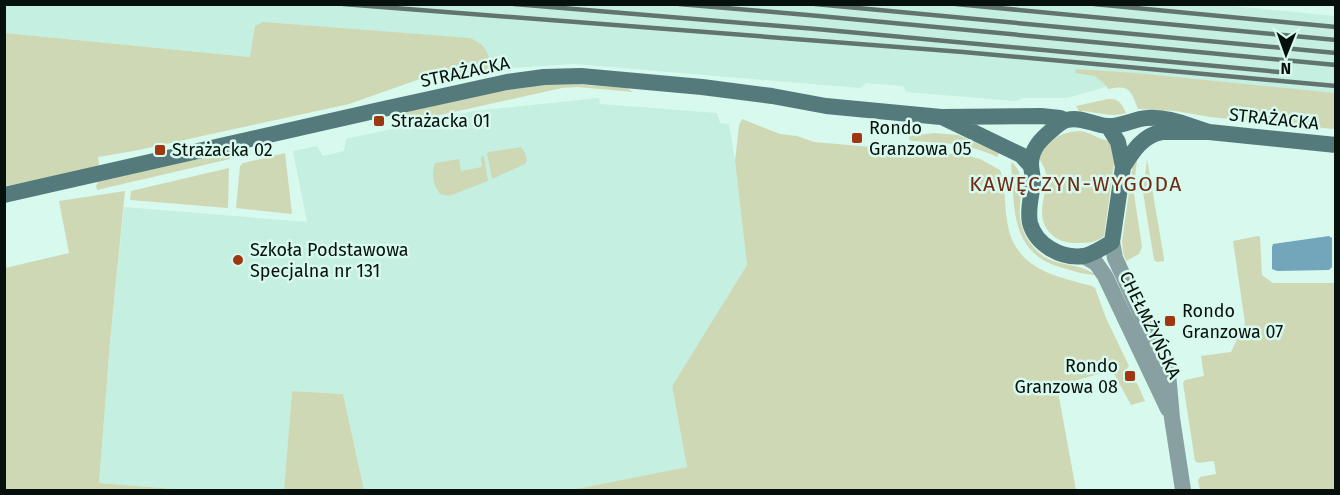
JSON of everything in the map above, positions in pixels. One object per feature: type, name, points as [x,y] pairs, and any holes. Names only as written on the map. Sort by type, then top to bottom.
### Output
[{"type":"main road","name":"STRAŻACKA","points":[[4,195],[507,82],[544,77],[581,76],[702,87],[826,106],[941,117],[1041,116],[1060,117],[1065,120]]},
{"type":"main road","name":"STRAŻACKA","points":[[941,117],[1021,154],[1030,166]]},
{"type":"main road","name":"STRAŻACKA","points":[[1108,126],[1139,119],[1163,118],[1209,132]]},
{"type":"main road","points":[[1065,120],[1083,120],[1108,126],[1118,142],[1123,167],[1112,242],[1084,256],[1065,255],[1054,251],[1040,241],[1030,223],[1033,176],[1030,166],[1033,152],[1041,140],[1065,120]]},
{"type":"main road","name":"STRAŻACKA","points":[[1123,167],[1139,145],[1155,133],[1209,132],[1335,145]]},
{"type":"street","name":"CHEŁMŻYŃSKA","points":[[1112,242],[1116,258],[1168,373],[1172,418],[1184,490]]},
{"type":"street","name":"CHEŁMŻYŃSKA","points":[[1084,256],[1096,263],[1105,276],[1172,418]]},
{"type":"shaded area","points":[[4,5],[1223,5],[1335,16],[1335,129],[1181,112],[1138,90],[1107,82],[1106,87],[1067,98],[1023,98],[1015,101],[906,92],[903,86],[866,83],[860,88],[574,64],[437,73],[251,57],[5,33]]},
{"type":"shaded area","points":[[263,22],[470,38],[484,47],[492,71],[437,73],[349,104],[98,157],[99,165],[78,172],[5,186],[5,33],[250,57],[255,26]]},
{"type":"shaded area","points":[[1076,69],[1335,93],[1335,129],[1211,117],[1176,111],[1138,109],[1129,90],[1121,87],[1108,89],[1095,76],[1075,73]]},
{"type":"shaded area","points":[[549,84],[627,88],[633,92],[577,87],[562,88],[404,123],[401,113],[489,93]]},
{"type":"shaded area","points":[[599,98],[600,104],[717,113],[720,123],[729,124],[747,265],[672,386],[687,467],[571,490],[364,490],[343,394],[292,391],[284,490],[186,490],[99,483],[124,207],[307,222],[293,151],[317,146],[323,156],[344,151],[346,139],[474,111]]},
{"type":"shaded area","points":[[1108,99],[1120,102],[1126,113],[1108,115],[1079,111],[1076,106]]},
{"type":"shaded area","points":[[742,119],[780,134],[797,136],[814,142],[964,155],[980,159],[1000,170],[1007,220],[1017,249],[1037,267],[1095,288],[1106,318],[1129,366],[1126,370],[1131,382],[1137,383],[1145,401],[1131,405],[1112,370],[1057,386],[1076,490],[571,490],[687,467],[672,386],[747,265],[735,161],[739,125]]},
{"type":"shaded area","points":[[1079,131],[1110,141],[1114,164],[1104,236],[1093,242],[1072,243],[1056,238],[1043,220],[1042,205],[1046,174],[1038,157],[1055,138]]},
{"type":"shaded area","points":[[934,133],[958,135],[999,153],[997,157],[966,146],[909,139],[909,136]]},
{"type":"shaded area","points":[[521,147],[527,157],[525,164],[492,179],[487,154]]},
{"type":"shaded area","points":[[239,150],[230,159],[97,190],[96,186],[99,181]]},
{"type":"shaded area","points":[[285,153],[292,214],[236,208],[240,166],[243,163]]},
{"type":"shaded area","points":[[484,156],[488,181],[449,196],[440,194],[433,179],[435,163],[459,159],[461,171],[482,167],[481,157]]},
{"type":"shaded area","points":[[1147,159],[1164,258],[1164,261],[1157,262],[1154,260],[1143,192]]},
{"type":"shaded area","points":[[1137,161],[1133,193],[1142,247],[1139,254],[1126,261],[1122,242],[1133,164]]},
{"type":"shaded area","points":[[1012,162],[1021,177],[1020,218],[1029,241],[1037,251],[1051,260],[1081,268],[1096,275],[1079,273],[1046,261],[1033,252],[1024,241],[1015,214]]},
{"type":"shaded area","points":[[229,168],[228,208],[130,200],[131,191]]},
{"type":"shaded area","points":[[125,191],[99,483],[186,490],[5,490],[5,268],[69,253],[59,201]]},
{"type":"shaded area","points":[[1260,237],[1262,275],[1273,283],[1335,283],[1335,490],[1200,490],[1198,480],[1200,477],[1216,474],[1214,461],[1198,463],[1195,461],[1183,383],[1185,380],[1204,376],[1201,356],[1231,352],[1245,323],[1233,241]]},
{"type":"shaded area","points":[[292,391],[343,394],[364,490],[284,490]]},
{"type":"water","points":[[1329,236],[1332,238],[1332,267],[1329,270],[1277,271],[1272,269],[1273,244]]},
{"type":"railway","points":[[343,4],[963,52],[1336,86]]},
{"type":"railway","points":[[514,4],[816,29],[1279,72]]},
{"type":"railway","points":[[679,4],[1336,65]]},
{"type":"railway","points":[[815,4],[1336,53]]},
{"type":"railway","points":[[956,4],[1336,40]]},
{"type":"railway","points":[[1094,4],[1336,27]]},
{"type":"place","name":"Strażacka 01","points":[[379,121]]},
{"type":"place","name":"Rondo Granzowa 05","points":[[857,138]]},
{"type":"place","name":"Strażacka 02","points":[[160,150]]},
{"type":"place","name":"Szkoła Podstawowa Specjalna nr 131","points":[[238,260]]},
{"type":"place","name":"Rondo Granzowa 07","points":[[1170,321]]},
{"type":"place","name":"Rondo Granzowa 08","points":[[1130,376]]},
{"type":"district","name":"KAWĘCZYN-WYGODA","points":[[1076,184]]}]
